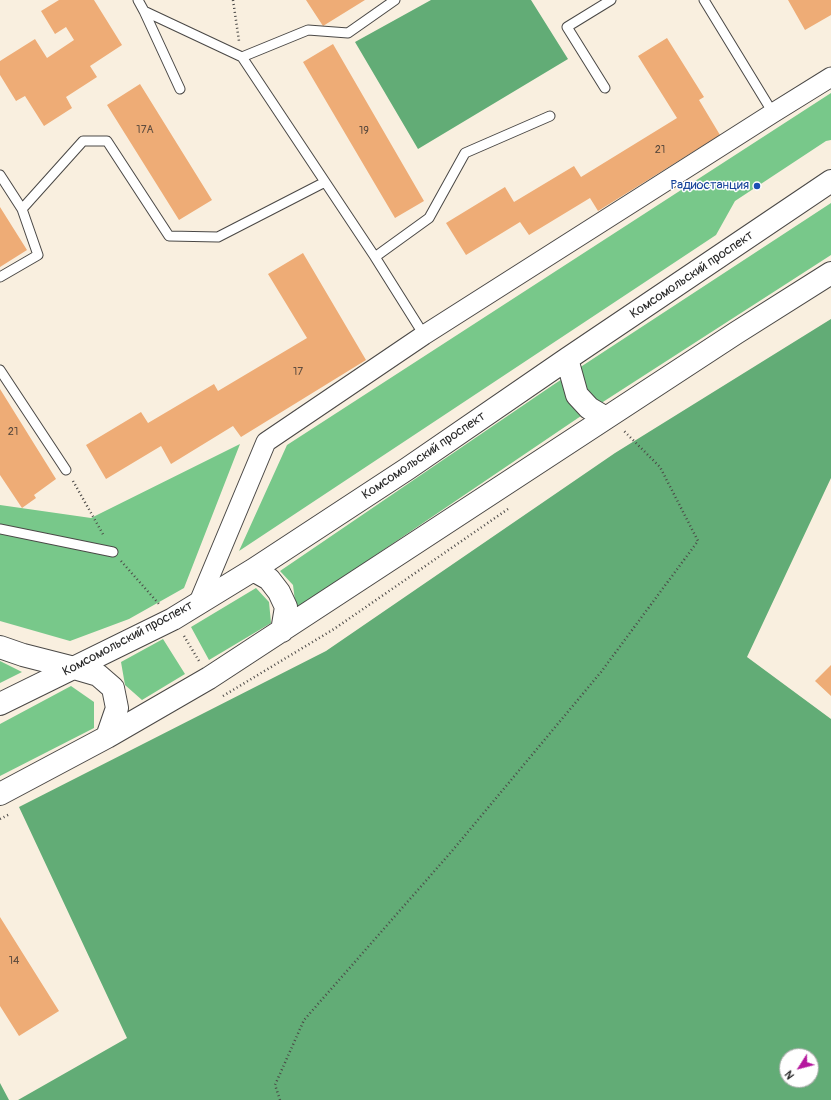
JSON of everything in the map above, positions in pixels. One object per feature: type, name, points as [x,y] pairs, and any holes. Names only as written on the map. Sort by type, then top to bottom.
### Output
[{"type":"main road","name":"Комсомольский проспект","points":[[0,704],[173,619],[253,570],[407,469],[831,181]]},
{"type":"main road","points":[[0,794],[107,737],[209,678],[730,337],[831,273]]},
{"type":"main road","points":[[567,359],[576,395],[589,408],[606,418]]},
{"type":"main road","points":[[253,570],[269,579],[279,592],[286,607],[282,631]]},
{"type":"main road","points":[[0,647],[98,675],[113,688],[117,708],[107,737]]},
{"type":"street","points":[[199,602],[266,442],[424,335],[831,77]]},
{"type":"lane","points":[[138,0],[180,88]]},
{"type":"lane","points":[[242,57],[308,30],[348,33],[395,0]]},
{"type":"lane","points":[[605,88],[567,27],[611,0]]},
{"type":"lane","points":[[704,0],[773,113]]},
{"type":"lane","points":[[144,11],[242,57],[375,257],[424,335]]},
{"type":"lane","points":[[375,257],[429,218],[465,153],[550,116]]},
{"type":"lane","points":[[22,209],[83,141],[107,141],[169,236],[218,236],[325,182]]},
{"type":"lane","points":[[0,176],[22,209],[38,255],[0,277]]},
{"type":"lane","points":[[0,370],[66,470]]},
{"type":"lane","points":[[0,529],[113,552]]},
{"type":"path","points":[[233,0],[242,57]]},
{"type":"path","points":[[280,1100],[275,1084],[304,1020],[452,851],[601,672],[698,541],[660,467],[622,430],[606,418]]},
{"type":"path","points":[[66,470],[113,552],[173,619],[209,678]]},
{"type":"green space","points":[[431,0],[531,0],[568,59],[418,149],[355,42]]},
{"type":"green space","points":[[831,93],[831,140],[826,141],[735,201],[716,235],[239,551],[287,445]]},
{"type":"green space","points":[[831,203],[831,255],[578,418],[296,609],[293,585],[280,571],[553,385]]},
{"type":"green space","points":[[831,319],[831,478],[747,657],[831,719],[831,1100],[18,1100],[127,1038],[19,807],[326,651],[615,453]]},
{"type":"green space","points":[[240,444],[184,588],[129,619],[70,641],[0,621],[0,505],[91,518]]},
{"type":"green space","points":[[256,588],[269,602],[271,623],[209,660],[191,627]]},
{"type":"green space","points":[[163,639],[185,674],[142,700],[125,685],[121,662]]},
{"type":"green space","points":[[0,661],[22,672],[0,683]]},
{"type":"green space","points":[[71,686],[94,702],[94,728],[0,776],[0,724]]},
{"type":"green space","points":[[0,1083],[9,1100],[0,1100]]},
{"type":"building","points":[[59,0],[94,0],[122,45],[90,66],[97,77],[66,97],[72,108],[44,126],[25,96],[16,101],[0,75],[0,61],[35,39],[47,58],[74,40],[66,27],[55,34],[41,11]]},
{"type":"building","points":[[306,0],[365,0],[323,26]]},
{"type":"building","points":[[788,0],[831,0],[831,15],[805,30]]},
{"type":"building","points":[[667,38],[704,97],[699,100],[720,135],[598,211],[590,198],[529,235],[520,222],[466,255],[446,223],[505,187],[514,202],[574,166],[581,177],[677,118],[638,56]]},
{"type":"building","points":[[333,44],[424,201],[395,218],[303,62]]},
{"type":"building","points":[[140,84],[212,200],[179,220],[107,105]]},
{"type":"building","points":[[0,207],[27,250],[0,267]]},
{"type":"building","points":[[303,253],[366,360],[241,437],[233,426],[171,464],[161,446],[106,479],[86,445],[141,412],[148,423],[214,384],[218,391],[307,338],[268,274]]},
{"type":"building","points":[[0,389],[56,479],[34,495],[36,498],[22,508],[0,475]]},
{"type":"building","points":[[831,665],[831,696],[815,681]]},
{"type":"building","points":[[0,917],[59,1011],[19,1036],[0,1006]]},
{"type":"place","name":"Радиостанция","points":[[757,186]]}]
